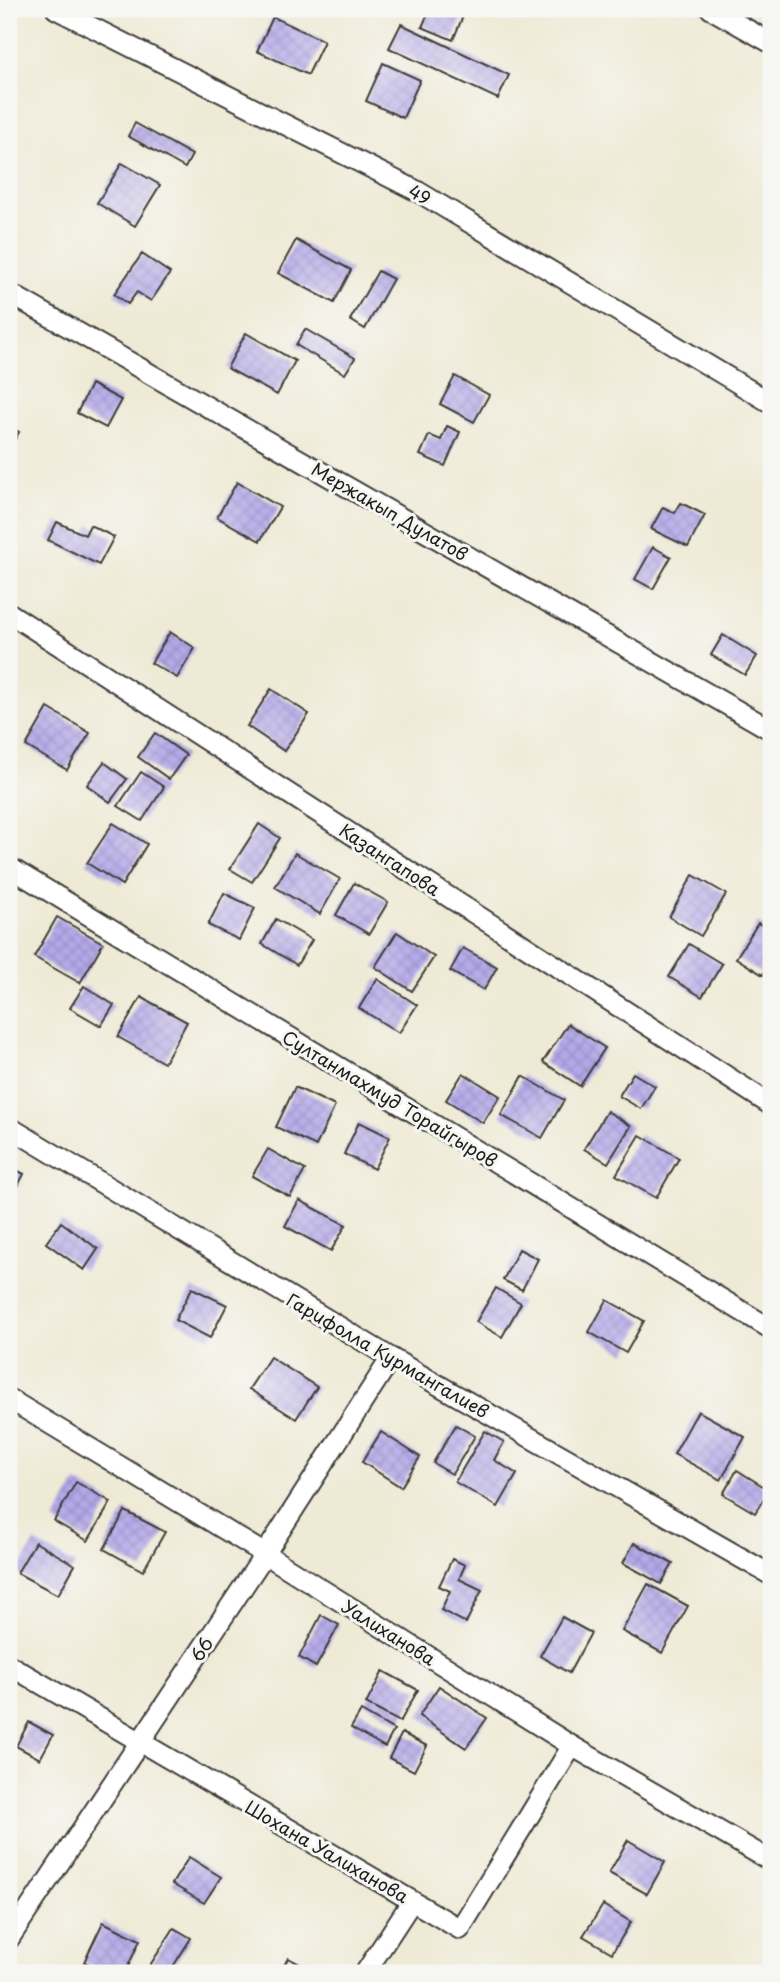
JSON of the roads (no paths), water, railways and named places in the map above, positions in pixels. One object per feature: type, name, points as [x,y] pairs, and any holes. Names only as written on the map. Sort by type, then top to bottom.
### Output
[{"type":"street","name":"49","points":[[56,9],[417,191],[771,403]]},
{"type":"street","points":[[711,9],[771,43]]},
{"type":"street","name":"Мержакып Дулатов","points":[[9,293],[771,730]]},
{"type":"street","name":"Казангапова","points":[[9,613],[771,1105]]},
{"type":"street","name":"Султанмахмуд Торайгыров","points":[[9,867],[771,1329]]},
{"type":"street","name":"Гарифолла Курмангалиев","points":[[9,1127],[391,1358],[771,1575]]},
{"type":"street","name":"66","points":[[9,1939],[391,1358]]},
{"type":"street","name":"Уалиханова","points":[[9,1399],[265,1553],[572,1746],[771,1861]]},
{"type":"street","name":"Шохана Уалиханова","points":[[9,1665],[460,1929],[572,1746]]},
{"type":"street","points":[[365,1973],[412,1901]]}]
